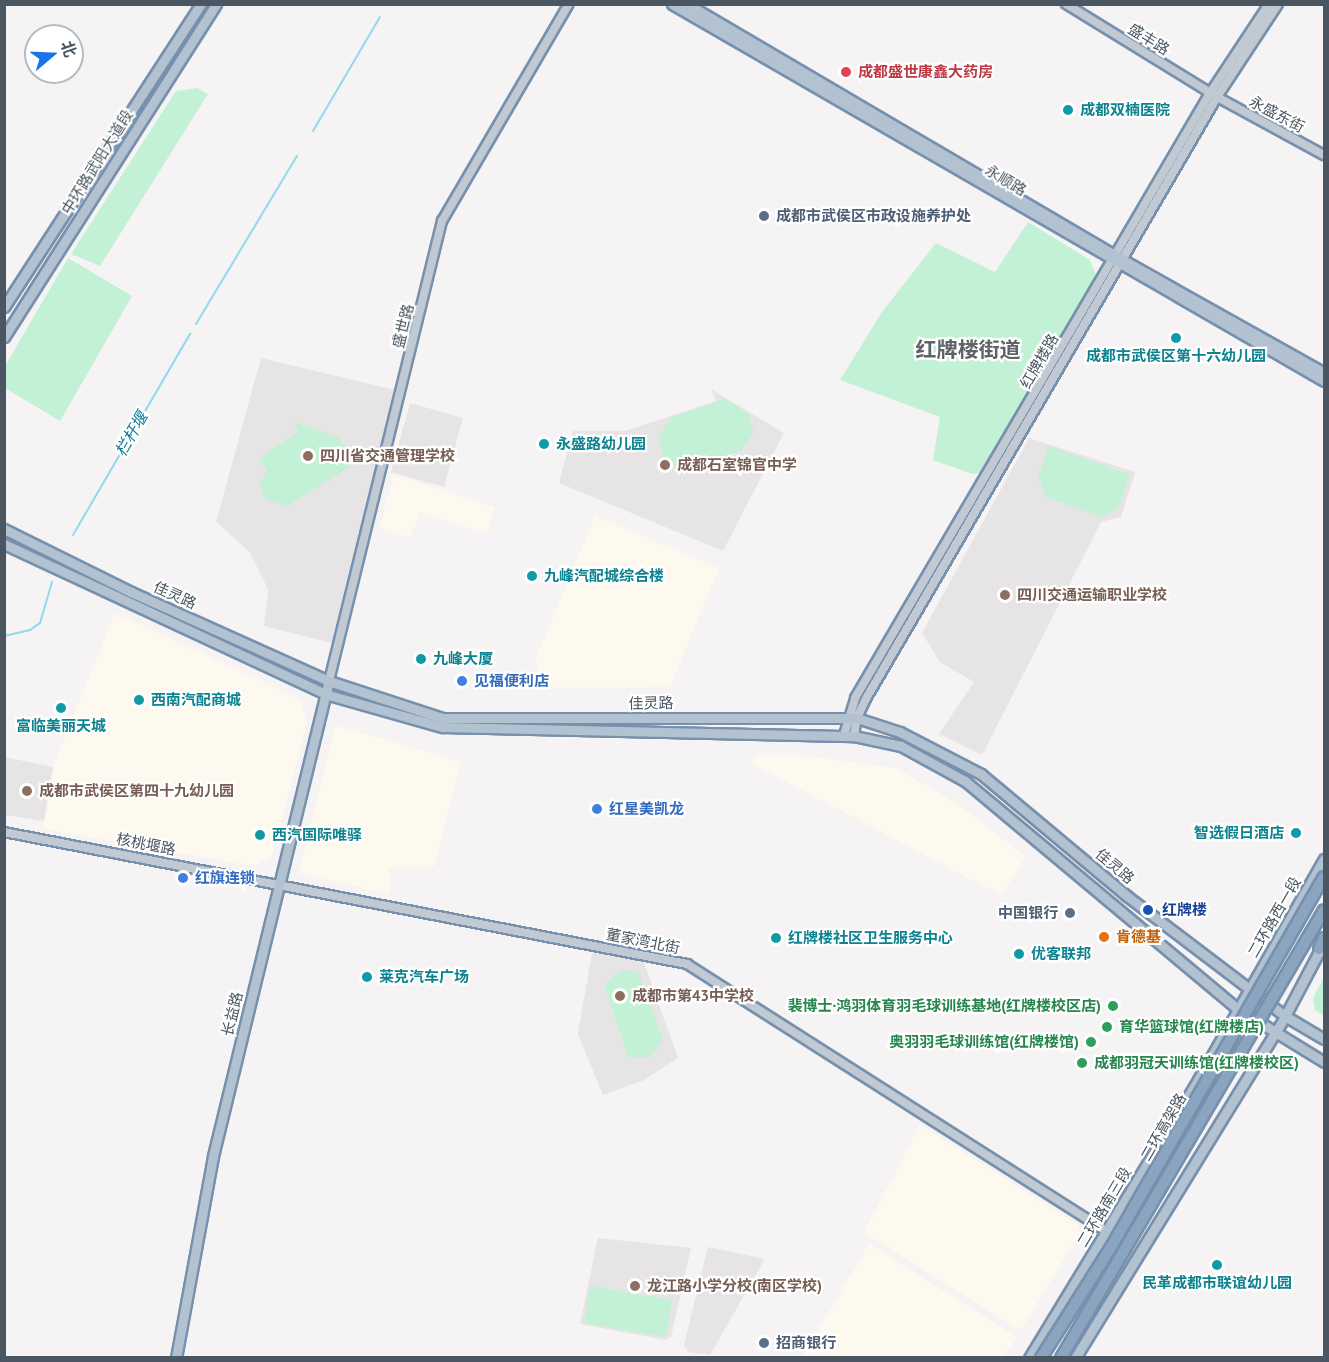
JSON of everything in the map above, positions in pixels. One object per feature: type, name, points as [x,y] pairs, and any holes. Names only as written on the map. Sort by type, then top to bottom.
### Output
[{"type":"highway","name":"二环高架路","points":[[1041,1358],[1110,1249],[1324,877]]},
{"type":"highway","name":"二环高架路","points":[[1061,1358],[1324,910]]},
{"type":"main road","name":"中环路武阳大道段","points":[[4,307],[201,4]]},
{"type":"main road","name":"中环路武阳大道段","points":[[4,337],[216,4]]},
{"type":"main road","name":"永顺路","points":[[672,4],[1324,381]]},
{"type":"main road","points":[[687,4],[1117,261],[1324,373]]},
{"type":"main road","name":"佳灵路","points":[[4,529],[131,592],[329,681],[442,718],[852,718],[900,732],[981,774],[1127,896],[1285,1017],[1324,1039]]},
{"type":"main road","name":"佳灵路","points":[[4,544],[325,694],[442,727],[844,735],[901,746],[965,782],[1238,1009],[1274,1034],[1324,1062]]},
{"type":"main road","name":"长益路","points":[[176,1358],[213,1156],[282,883],[329,681]]},
{"type":"main road","name":"二环路西一段","points":[[1238,1009],[1324,859]]},
{"type":"main road","points":[[1075,1358],[1285,1017],[1323,943]]},
{"type":"main road","name":"二环路南三段","points":[[1029,1358],[1108,1232],[1238,1009]]},
{"type":"street","name":"盛世路","points":[[329,681],[442,221],[569,4]]},
{"type":"street","name":"盛丰路","points":[[1066,4],[1214,95]]},
{"type":"street","name":"红牌楼路","points":[[844,735],[1117,261],[1269,4]]},
{"type":"street","name":"红牌楼路","points":[[1214,95],[1278,4]]},
{"type":"street","name":"永盛东街","points":[[1214,95],[1324,154]]},
{"type":"street","name":"红牌楼路","points":[[852,718],[854,736]]},
{"type":"street","name":"核桃堰路","points":[[4,832],[282,883]]},
{"type":"street","name":"董家湾北街","points":[[282,883],[687,964],[1108,1232]]},
{"type":"shaded area","name":"四川省交通管理学校","points":[[261,358],[399,391],[332,643],[264,626],[268,589],[249,551],[216,522]]},
{"type":"shaded area","name":"成都石室锦官中学","points":[[711,389],[784,433],[723,551],[559,483],[573,431],[625,431],[716,401]]},
{"type":"shaded area","points":[[410,403],[463,418],[444,487],[391,472]]},
{"type":"shaded area","name":"四川交通运输职业学校","points":[[1029,438],[1135,472],[1121,517],[1101,522],[982,755],[939,734],[974,682],[940,662],[922,633]]},
{"type":"shaded area","points":[[394,475],[495,507],[486,534],[420,512],[410,539],[379,528]]},
{"type":"shaded area","points":[[595,516],[719,568],[670,687],[541,688],[536,658]]},
{"type":"shaded area","points":[[115,613],[300,699],[307,723],[272,856],[253,866],[43,829],[54,763]]},
{"type":"shaded area","points":[[335,725],[461,762],[434,867],[389,868],[390,895],[299,873]]},
{"type":"shaded area","points":[[757,755],[798,755],[896,768],[959,805],[1025,856],[1002,896],[751,763]]},
{"type":"shaded area","name":"成都市武侯区第四十九幼儿园","points":[[4,757],[53,767],[44,821],[5,815]]},
{"type":"shaded area","name":"成都市第43中学校","points":[[592,953],[642,957],[678,1058],[644,1080],[603,1095],[578,1034]]},
{"type":"shaded area","points":[[920,1125],[1078,1225],[1080,1232],[1023,1327],[1016,1328],[864,1232]]},
{"type":"shaded area","name":"龙江路小学分校(南区学校)","points":[[598,1238],[691,1248],[671,1337],[666,1340],[580,1324]]},
{"type":"shaded area","points":[[869,1244],[1017,1337],[1004,1357],[802,1357]]},
{"type":"shaded area","points":[[708,1247],[765,1259],[710,1355],[688,1352],[684,1345]]},
{"type":"green space","points":[[197,88],[208,94],[100,266],[71,254],[176,91]]},
{"type":"green space","points":[[1028,222],[1090,260],[1096,275],[986,466],[981,473],[972,474],[933,460],[940,417],[840,380],[882,312],[936,243],[995,272]]},
{"type":"green space","points":[[68,258],[132,296],[60,421],[5,388],[4,368]]},
{"type":"green space","points":[[725,399],[748,413],[754,432],[742,450],[688,470],[666,462],[658,437],[672,417]]},
{"type":"green space","points":[[295,422],[339,438],[352,459],[348,468],[287,506],[266,500],[259,485],[267,470],[259,459],[298,432]]},
{"type":"green space","points":[[1049,446],[1130,475],[1118,509],[1102,517],[1046,497],[1038,476]]},
{"type":"green space","points":[[621,970],[638,972],[663,1039],[650,1058],[628,1057],[604,985]]},
{"type":"green space","points":[[1324,977],[1324,1016],[1315,1010],[1313,998]]},
{"type":"green space","points":[[590,1286],[672,1300],[666,1337],[584,1323]]},
{"type":"waterway","name":"栏杆堰","points":[[313,131],[380,17]]},
{"type":"waterway","name":"栏杆堰","points":[[196,324],[297,156]]},
{"type":"waterway","name":"栏杆堰","points":[[73,535],[190,334]]},
{"type":"waterway","name":"栏杆堰","points":[[4,636],[30,630],[40,623],[52,582]]},
{"type":"place","name":"成都盛世康鑫大药房","points":[[846,72]]},
{"type":"place","name":"成都双楠医院","points":[[1068,110]]},
{"type":"place","name":"成都市武侯区市政设施养护处","points":[[764,216]]},
{"type":"place","name":"成都市武侯区第十六幼儿园","points":[[1176,338]]},
{"type":"place","name":"永盛路幼儿园","points":[[544,444]]},
{"type":"place","name":"四川省交通管理学校","points":[[308,456]]},
{"type":"place","name":"成都石室锦官中学","points":[[665,465]]},
{"type":"place","name":"九峰汽配城综合楼","points":[[532,576]]},
{"type":"place","name":"四川交通运输职业学校","points":[[1005,595]]},
{"type":"place","name":"九峰大厦","points":[[421,659]]},
{"type":"place","name":"见福便利店","points":[[462,681]]},
{"type":"place","name":"西南汽配商城","points":[[139,700]]},
{"type":"place","name":"富临美丽天城","points":[[61,708]]},
{"type":"place","name":"成都市武侯区第四十九幼儿园","points":[[27,791]]},
{"type":"place","name":"红星美凯龙","points":[[597,809]]},
{"type":"place","name":"智选假日酒店","points":[[1296,833]]},
{"type":"place","name":"西汽国际唯驿","points":[[260,835]]},
{"type":"place","name":"红旗连锁","points":[[183,878]]},
{"type":"place","name":"红牌楼","points":[[1148,910]]},
{"type":"place","name":"中国银行","points":[[1070,913]]},
{"type":"place","name":"肯德基","points":[[1104,937]]},
{"type":"place","name":"红牌楼社区卫生服务中心","points":[[776,938]]},
{"type":"place","name":"优客联邦","points":[[1019,954]]},
{"type":"place","name":"莱克汽车广场","points":[[367,977]]},
{"type":"place","name":"成都市第43中学校","points":[[620,996]]},
{"type":"place","name":"裴博士·鸿羽体育羽毛球训练基地(红牌楼校区店)","points":[[1113,1006]]},
{"type":"place","name":"育华篮球馆(红牌楼店)","points":[[1107,1027]]},
{"type":"place","name":"奥羽羽毛球训练馆(红牌楼馆)","points":[[1091,1042]]},
{"type":"place","name":"成都羽冠天训练馆(红牌楼校区)","points":[[1082,1063]]},
{"type":"place","name":"民革成都市联谊幼儿园","points":[[1217,1265]]},
{"type":"place","name":"龙江路小学分校(南区学校)","points":[[635,1286]]},
{"type":"place","name":"招商银行","points":[[764,1343]]},
{"type":"district","name":"红牌楼街道","points":[[968,350]]}]
